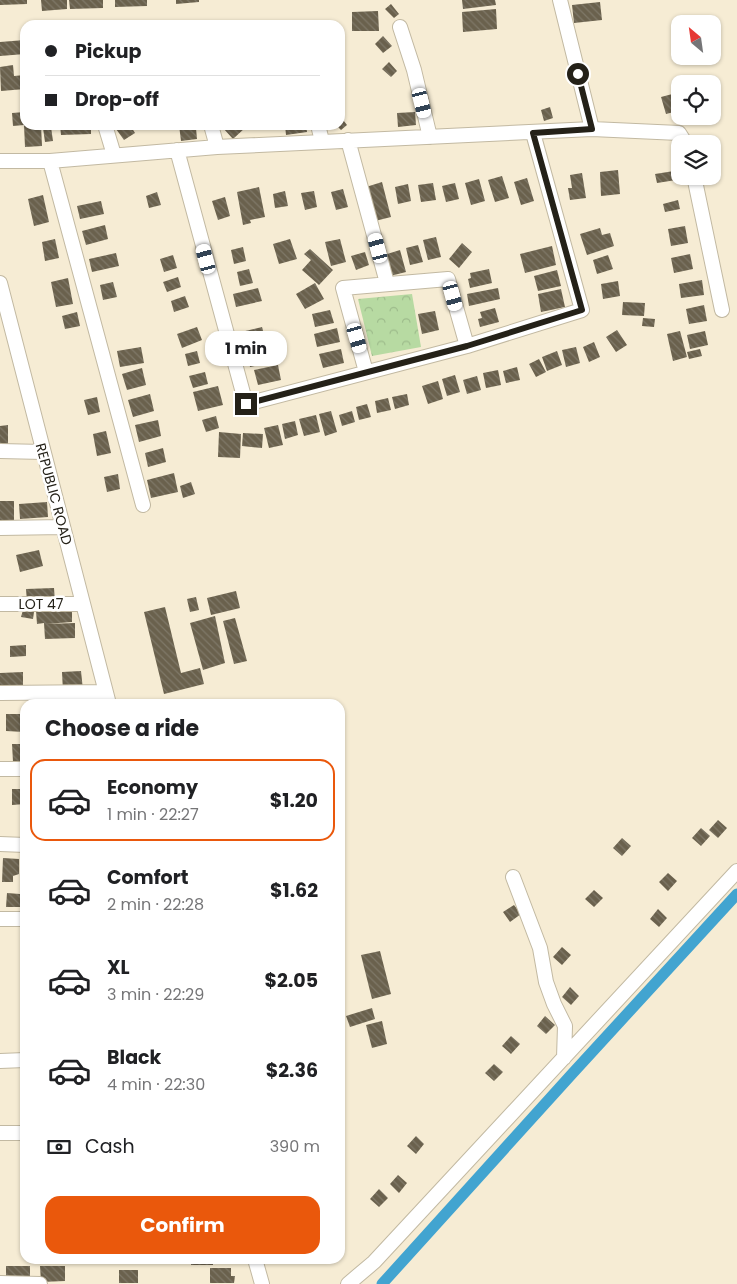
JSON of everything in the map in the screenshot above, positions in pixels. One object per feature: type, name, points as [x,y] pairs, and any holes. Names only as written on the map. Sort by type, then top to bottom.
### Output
[{"type":"street","points":[[560,0],[592,129]]},
{"type":"street","points":[[400,27],[414,70],[430,137]]},
{"type":"street","points":[[0,161],[50,161],[217,147],[592,129],[680,133],[681,135]]},
{"type":"street","points":[[107,130],[114,155]]},
{"type":"street","points":[[212,130],[217,147]]},
{"type":"street","points":[[319,130],[322,141]]},
{"type":"street","points":[[177,150],[246,404],[467,346],[582,310],[533,133]]},
{"type":"street","points":[[348,140],[388,284]]},
{"type":"street","points":[[50,161],[143,505]]},
{"type":"street","points":[[696,185],[722,310]]},
{"type":"street","points":[[366,372],[343,288],[448,279],[467,346]]},
{"type":"street","name":"REPUBLIC ROAD","points":[[0,284],[3,303],[107,698]]},
{"type":"street","points":[[0,451],[43,452]]},
{"type":"street","points":[[0,528],[63,527]]},
{"type":"street","name":"LOT 47","points":[[0,604],[83,604]]},
{"type":"street","points":[[0,693],[107,698]]},
{"type":"street","points":[[0,769],[20,769]]},
{"type":"street","points":[[0,844],[20,845]]},
{"type":"street","points":[[348,1284],[374,1262],[737,871]]},
{"type":"street","points":[[513,877],[540,948],[549,989],[565,1026],[564,1058]]},
{"type":"street","points":[[0,919],[20,919]]},
{"type":"street","points":[[0,1060],[20,1060]]},
{"type":"street","points":[[0,1133],[20,1133]]},
{"type":"street","points":[[256,1264],[262,1284]]},
{"type":"street","points":[[0,1284],[40,1284]]},
{"type":"green space","points":[[412,294],[421,347],[372,356],[358,299]]},
{"type":"building","points":[[0,0],[27,0],[27,4],[0,5]]},
{"type":"building","points":[[41,0],[67,0],[67,9],[42,11]]},
{"type":"building","points":[[69,0],[103,0],[103,8],[70,9]]},
{"type":"building","points":[[115,0],[147,0],[147,6],[115,7]]},
{"type":"building","points":[[176,0],[199,0],[199,2],[176,4]]},
{"type":"building","points":[[462,0],[495,0],[496,5],[463,9]]},
{"type":"building","points":[[600,2],[602,20],[574,23],[572,5]]},
{"type":"building","points":[[391,4],[399,14],[394,18],[385,9]]},
{"type":"building","points":[[496,9],[497,29],[463,32],[462,12]]},
{"type":"building","points":[[378,11],[379,31],[352,31],[352,12]]},
{"type":"building","points":[[383,36],[392,46],[383,53],[375,44]]},
{"type":"building","points":[[20,40],[20,54],[0,56],[0,42]]},
{"type":"building","points":[[389,62],[397,71],[391,77],[382,69]]},
{"type":"building","points":[[13,65],[14,76],[20,75],[20,89],[1,91],[0,67]]},
{"type":"building","points":[[671,94],[671,113],[666,114],[661,97]]},
{"type":"building","points":[[550,107],[553,118],[544,121],[541,110]]},
{"type":"building","points":[[20,112],[20,125],[13,126],[12,113]]},
{"type":"building","points":[[415,112],[416,125],[398,127],[397,113]]},
{"type":"building","points":[[24,130],[41,130],[42,146],[25,147]]},
{"type":"building","points":[[43,130],[51,130],[53,141],[45,142]]},
{"type":"building","points":[[60,130],[91,130],[91,134],[61,135]]},
{"type":"building","points":[[117,130],[133,130],[135,133],[124,140]]},
{"type":"building","points":[[180,130],[196,130],[197,139],[181,141]]},
{"type":"building","points":[[225,130],[243,130],[233,139]]},
{"type":"building","points":[[286,130],[307,130],[307,132],[286,135]]},
{"type":"building","points":[[618,170],[620,194],[601,196],[600,172]]},
{"type":"building","points":[[671,171],[671,181],[657,183],[655,174]]},
{"type":"building","points":[[582,173],[586,198],[570,200],[568,188],[572,188],[570,175]]},
{"type":"building","points":[[502,176],[509,198],[495,202],[488,180]]},
{"type":"building","points":[[527,178],[534,201],[521,205],[514,182]]},
{"type":"building","points":[[479,179],[485,201],[471,205],[465,183]]},
{"type":"building","points":[[382,182],[391,217],[375,221],[366,187]]},
{"type":"building","points":[[433,183],[436,200],[421,202],[418,185]]},
{"type":"building","points":[[455,183],[459,199],[446,202],[442,186]]},
{"type":"building","points":[[408,184],[411,201],[398,204],[395,187]]},
{"type":"building","points":[[259,187],[265,217],[250,220],[251,223],[243,225],[237,192]]},
{"type":"building","points":[[343,189],[348,207],[336,210],[331,192]]},
{"type":"building","points":[[285,191],[288,206],[275,208],[273,194]]},
{"type":"building","points":[[314,191],[317,207],[305,210],[301,193]]},
{"type":"building","points":[[157,192],[161,205],[149,208],[146,196]]},
{"type":"building","points":[[43,195],[49,222],[34,226],[28,199]]},
{"type":"building","points":[[225,197],[230,216],[218,220],[212,201]]},
{"type":"building","points":[[678,200],[680,209],[665,212],[663,204]]},
{"type":"building","points":[[101,201],[104,214],[80,219],[77,206]]},
{"type":"building","points":[[105,225],[108,239],[86,245],[82,231]]},
{"type":"building","points":[[685,226],[688,243],[671,246],[668,229]]},
{"type":"building","points":[[600,228],[602,235],[610,233],[614,246],[587,255],[580,234]]},
{"type":"building","points":[[436,237],[441,257],[428,260],[423,240]]},
{"type":"building","points":[[55,239],[59,258],[45,261],[42,242]]},
{"type":"building","points":[[290,239],[297,259],[279,264],[273,244]]},
{"type":"building","points":[[340,239],[346,262],[331,266],[325,242]]},
{"type":"building","points":[[462,243],[472,252],[459,268],[449,259]]},
{"type":"building","points":[[418,245],[423,262],[410,265],[406,248]]},
{"type":"building","points":[[552,246],[556,265],[525,273],[520,254]]},
{"type":"building","points":[[243,247],[246,261],[234,264],[231,250]]},
{"type":"building","points":[[310,249],[333,270],[319,285],[302,270],[311,260],[304,254]]},
{"type":"building","points":[[400,250],[406,272],[390,276],[384,255]]},
{"type":"building","points":[[365,252],[369,265],[356,270],[351,256]]},
{"type":"building","points":[[116,253],[119,266],[92,272],[89,259]]},
{"type":"building","points":[[690,254],[693,269],[674,273],[671,258]]},
{"type":"building","points":[[173,255],[177,268],[164,272],[160,259]]},
{"type":"building","points":[[608,255],[613,269],[597,274],[593,260]]},
{"type":"building","points":[[249,269],[253,283],[240,286],[237,272]]},
{"type":"building","points":[[489,269],[492,283],[470,288],[468,279],[471,278],[470,273]]},
{"type":"building","points":[[557,270],[561,286],[538,291],[534,276]]},
{"type":"building","points":[[178,277],[181,287],[167,292],[163,282]]},
{"type":"building","points":[[68,278],[73,304],[56,307],[51,282]]},
{"type":"building","points":[[702,280],[704,295],[681,298],[679,284]]},
{"type":"building","points":[[618,281],[620,296],[603,299],[601,284]]},
{"type":"building","points":[[113,282],[117,297],[103,300],[100,285]]},
{"type":"building","points":[[315,283],[324,299],[305,309],[296,294]]},
{"type":"building","points":[[258,288],[262,301],[236,307],[233,294]]},
{"type":"building","points":[[498,288],[500,299],[469,306],[467,294]]},
{"type":"building","points":[[561,289],[565,307],[541,312],[538,294]]},
{"type":"building","points":[[185,296],[189,307],[174,312],[171,301]]},
{"type":"building","points":[[623,302],[645,303],[644,316],[622,315]]},
{"type":"building","points":[[704,305],[707,321],[689,324],[686,309]]},
{"type":"building","points":[[495,308],[499,322],[480,327],[478,319],[482,318],[480,312]]},
{"type":"building","points":[[330,310],[334,323],[315,327],[312,314]]},
{"type":"building","points":[[435,311],[439,330],[422,334],[418,314]]},
{"type":"building","points":[[77,312],[80,326],[65,329],[62,316]]},
{"type":"building","points":[[643,318],[655,319],[654,327],[642,326]]},
{"type":"building","points":[[197,327],[202,340],[182,348],[177,334]]},
{"type":"building","points":[[262,327],[266,341],[244,346],[241,332]]},
{"type":"building","points":[[337,328],[340,342],[317,347],[314,334]]},
{"type":"building","points":[[617,330],[627,345],[616,352],[606,337]]},
{"type":"building","points":[[680,331],[687,357],[673,361],[667,334]]},
{"type":"building","points":[[705,331],[708,345],[690,349],[687,335]]},
{"type":"building","points":[[594,342],[600,357],[589,362],[583,347]]},
{"type":"building","points":[[276,345],[279,361],[250,367],[247,352]]},
{"type":"building","points":[[141,347],[144,363],[120,367],[117,351]]},
{"type":"building","points":[[576,347],[580,363],[566,367],[562,350]]},
{"type":"building","points":[[341,349],[344,363],[323,368],[319,354]]},
{"type":"building","points":[[700,349],[702,356],[689,359],[687,352]]},
{"type":"building","points":[[197,351],[200,363],[188,366],[185,354]]},
{"type":"building","points":[[557,351],[562,365],[547,371],[542,357]]},
{"type":"building","points":[[539,359],[546,372],[536,377],[529,364]]},
{"type":"building","points":[[278,365],[281,380],[258,385],[254,370]]},
{"type":"building","points":[[517,367],[520,380],[506,383],[503,371]]},
{"type":"building","points":[[142,368],[146,385],[127,390],[122,374]]},
{"type":"building","points":[[498,370],[501,385],[486,388],[483,373]]},
{"type":"building","points":[[205,372],[208,384],[193,388],[189,376]]},
{"type":"building","points":[[455,375],[460,392],[447,396],[442,379]]},
{"type":"building","points":[[477,376],[481,390],[467,394],[463,380]]},
{"type":"building","points":[[438,381],[443,399],[428,404],[422,386]]},
{"type":"building","points":[[218,386],[223,405],[198,411],[193,392]]},
{"type":"building","points":[[150,394],[154,411],[133,417],[128,400]]},
{"type":"building","points":[[407,394],[409,405],[395,409],[392,397]]},
{"type":"building","points":[[97,397],[100,412],[88,415],[84,400]]},
{"type":"building","points":[[388,398],[391,410],[377,413],[375,401]]},
{"type":"building","points":[[367,404],[371,417],[359,420],[356,407]]},
{"type":"building","points":[[331,411],[337,432],[325,436],[319,414]]},
{"type":"building","points":[[352,411],[355,422],[342,426],[339,415]]},
{"type":"building","points":[[316,415],[320,432],[304,436],[299,419]]},
{"type":"building","points":[[216,416],[219,428],[206,432],[202,420]]},
{"type":"building","points":[[158,420],[161,436],[139,442],[135,425]]},
{"type":"building","points":[[295,421],[298,435],[285,439],[282,424]]},
{"type":"building","points":[[8,425],[8,448],[0,448],[0,426]]},
{"type":"building","points":[[278,425],[283,445],[269,448],[264,428]]},
{"type":"building","points":[[106,431],[111,453],[97,456],[93,434]]},
{"type":"building","points":[[219,432],[241,434],[240,458],[218,457]]},
{"type":"building","points":[[243,433],[263,434],[262,448],[242,446]]},
{"type":"building","points":[[163,448],[166,462],[148,467],[145,453]]},
{"type":"building","points":[[174,473],[178,492],[151,498],[147,480]]},
{"type":"building","points":[[118,474],[120,489],[107,492],[104,477]]},
{"type":"building","points":[[191,482],[195,494],[183,498],[180,486]]},
{"type":"building","points":[[0,501],[14,501],[14,522],[0,522]]},
{"type":"building","points":[[47,502],[48,517],[20,519],[19,504]]},
{"type":"building","points":[[39,550],[43,566],[20,572],[16,555]]},
{"type":"building","points":[[54,588],[55,602],[27,602],[26,589]]},
{"type":"building","points":[[236,591],[240,608],[211,615],[207,598]]},
{"type":"building","points":[[196,597],[199,610],[190,612],[187,599]]},
{"type":"building","points":[[165,607],[181,673],[200,668],[204,684],[164,694],[144,612]]},
{"type":"building","points":[[72,609],[72,622],[46,624],[75,623],[75,638],[45,639],[44,623],[37,624],[36,611]]},
{"type":"building","points":[[23,610],[34,612],[33,619],[21,617]]},
{"type":"building","points":[[215,616],[225,663],[203,670],[190,623]]},
{"type":"building","points":[[235,618],[247,661],[234,664],[223,621]]},
{"type":"building","points":[[26,645],[26,656],[10,657],[10,646]]},
{"type":"building","points":[[81,671],[83,690],[63,692],[62,672]]},
{"type":"building","points":[[23,672],[23,688],[0,689],[0,673]]},
{"type":"building","points":[[6,714],[20,714],[20,732],[6,731]]},
{"type":"building","points":[[12,744],[20,744],[20,761],[13,762]]},
{"type":"building","points":[[12,789],[20,789],[20,804],[12,805]]},
{"type":"building","points":[[718,820],[727,828],[718,838],[709,830]]},
{"type":"building","points":[[701,828],[710,836],[701,846],[692,838]]},
{"type":"building","points":[[622,838],[631,846],[622,856],[613,848]]},
{"type":"building","points":[[3,858],[19,859],[19,874],[13,876],[13,882],[2,882]]},
{"type":"building","points":[[668,873],[677,881],[668,891],[659,882]]},
{"type":"building","points":[[594,890],[603,898],[594,907],[585,899]]},
{"type":"building","points":[[7,893],[20,894],[20,907],[6,907]]},
{"type":"building","points":[[514,905],[521,914],[510,922],[503,912]]},
{"type":"building","points":[[658,909],[667,918],[659,927],[650,919]]},
{"type":"building","points":[[562,947],[571,955],[562,965],[553,957]]},
{"type":"building","points":[[380,951],[391,994],[372,999],[361,955]]},
{"type":"building","points":[[570,987],[579,996],[571,1005],[562,997]]},
{"type":"building","points":[[372,1008],[375,1019],[350,1027],[346,1016]]},
{"type":"building","points":[[545,1016],[555,1025],[546,1034],[537,1026]]},
{"type":"building","points":[[382,1021],[387,1044],[372,1048],[366,1025]]},
{"type":"building","points":[[511,1036],[520,1044],[511,1054],[502,1046]]},
{"type":"building","points":[[494,1064],[503,1072],[494,1081],[485,1073]]},
{"type":"building","points":[[416,1136],[424,1144],[416,1154],[407,1146]]},
{"type":"building","points":[[398,1175],[407,1183],[399,1193],[390,1184]]},
{"type":"building","points":[[379,1189],[388,1198],[379,1207],[370,1199]]},
{"type":"building","points":[[191,1264],[213,1264],[213,1265]]},
{"type":"building","points":[[6,1266],[30,1266],[30,1281],[6,1281]]},
{"type":"building","points":[[40,1266],[65,1266],[65,1281],[41,1282]]},
{"type":"building","points":[[210,1268],[231,1268],[231,1276],[235,1276],[234,1283],[210,1283]]},
{"type":"building","points":[[119,1270],[138,1270],[138,1283],[119,1283]]},
{"type":"waterway","points":[[382,1284],[737,894]]},
{"type":"route","points":[[246,404],[467,346],[582,310],[533,133],[592,129],[578,74]]}]
